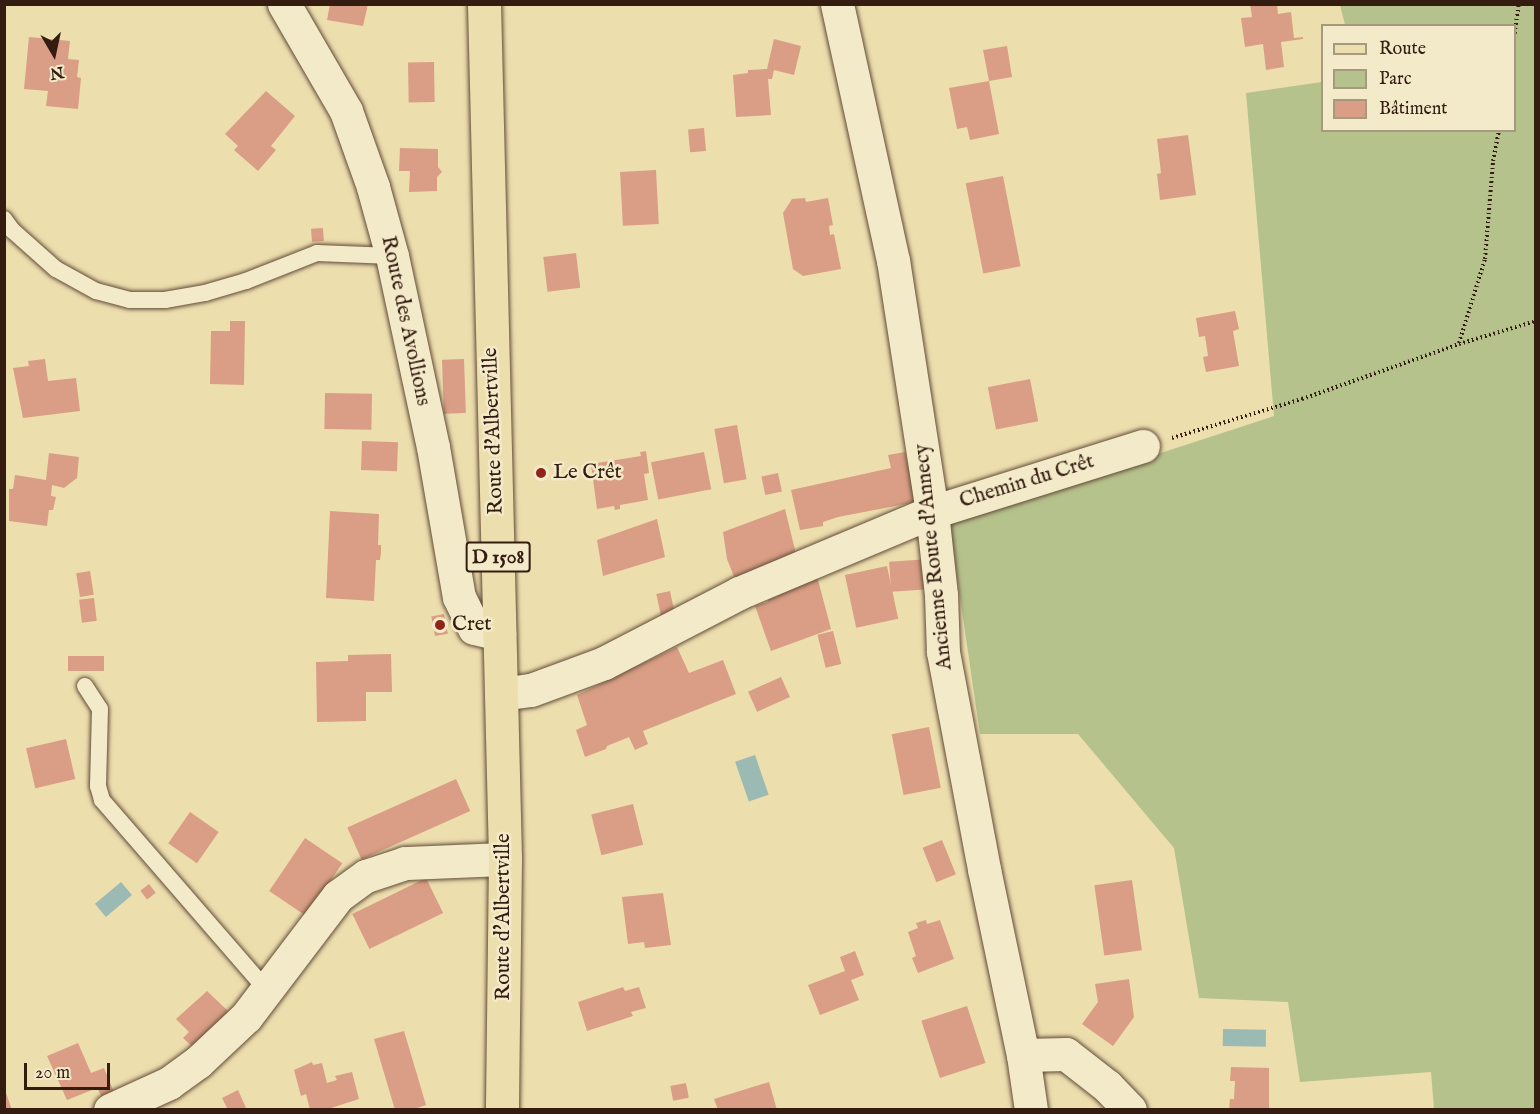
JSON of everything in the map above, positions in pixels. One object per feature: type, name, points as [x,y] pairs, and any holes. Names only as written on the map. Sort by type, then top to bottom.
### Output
[{"type":"main road","name":"Route d'Albertville","points":[[484,4],[506,859],[502,1110]]},
{"type":"street","name":"Route des Avollions","points":[[284,4],[346,111],[373,187],[392,255],[433,447],[459,597],[474,628],[499,634]]},
{"type":"street","name":"Ancienne Route d'Annecy","points":[[837,4],[892,260],[932,512],[943,652],[984,869],[1023,1055],[1031,1110]]},
{"type":"street","name":"Chemin du Crêt","points":[[501,694],[531,690],[604,663],[739,593],[932,512],[1143,446]]},
{"type":"street","points":[[110,1110],[169,1083],[198,1062],[246,1017],[338,896],[366,876],[405,863],[506,859]]},
{"type":"street","points":[[1023,1055],[1066,1054],[1107,1086],[1130,1110]]},
{"type":"lane","points":[[4,219],[12,230],[56,269],[96,291],[130,300],[165,300],[205,293],[246,282],[316,253],[392,255]]},
{"type":"lane","points":[[85,686],[100,709],[98,786],[102,800],[266,989]]},
{"type":"path","points":[[1516,30],[1519,4]]},
{"type":"path","points":[[1459,344],[1485,259],[1493,161],[1499,132]]},
{"type":"path","points":[[1143,446],[1302,399],[1459,344],[1536,321]]},
{"type":"green space","points":[[1340,5],[1535,5],[1535,1109],[1434,1109],[1431,1072],[1300,1082],[1288,1002],[1199,998],[1174,848],[1078,734],[980,734],[949,522],[1274,416],[1246,93],[1321,82],[1321,132],[1516,132],[1516,24],[1345,24]]},
{"type":"water","points":[[755,755],[769,795],[749,802],[735,762]]},
{"type":"water","points":[[121,882],[132,895],[106,917],[95,904]]},
{"type":"water","points":[[1223,1029],[1266,1030],[1266,1047],[1223,1046]]},
{"type":"building","points":[[330,4],[368,4],[363,26],[327,20]]},
{"type":"building","points":[[1250,4],[1277,4],[1278,14],[1291,12],[1294,38],[1303,37],[1303,39],[1281,42],[1284,67],[1266,70],[1263,44],[1245,47],[1241,18],[1252,17]]},
{"type":"building","points":[[29,37],[70,41],[68,59],[79,60],[77,77],[81,78],[78,109],[46,106],[48,91],[24,89]]},
{"type":"building","points":[[774,39],[801,46],[794,75],[774,70],[772,79],[768,79],[771,115],[736,117],[733,75],[748,73],[748,70],[767,69]]},
{"type":"building","points":[[1007,46],[1012,77],[989,81],[983,50]]},
{"type":"building","points":[[408,62],[434,62],[435,102],[409,102]]},
{"type":"building","points":[[989,81],[999,134],[970,140],[967,127],[957,129],[949,88]]},
{"type":"building","points":[[266,91],[295,116],[271,146],[276,150],[258,171],[234,150],[238,146],[225,134]]},
{"type":"building","points":[[704,128],[706,151],[690,152],[688,129]]},
{"type":"building","points":[[1188,135],[1196,195],[1160,200],[1157,174],[1161,173],[1157,139]]},
{"type":"building","points":[[400,148],[438,149],[438,167],[442,172],[437,177],[437,191],[409,192],[410,171],[399,171]]},
{"type":"building","points":[[656,170],[659,224],[623,226],[620,172]]},
{"type":"building","points":[[1003,176],[1021,266],[983,274],[966,183]]},
{"type":"building","points":[[805,198],[806,202],[828,198],[833,225],[829,226],[830,235],[834,234],[841,269],[803,276],[793,269],[783,213],[792,199]]},
{"type":"building","points":[[323,228],[324,241],[312,242],[311,229]]},
{"type":"building","points":[[576,253],[580,288],[548,292],[543,257]]},
{"type":"building","points":[[1235,311],[1239,329],[1233,331],[1239,366],[1206,372],[1203,357],[1208,356],[1205,336],[1199,337],[1196,318]]},
{"type":"building","points":[[230,321],[245,321],[244,385],[210,384],[211,331],[230,331]]},
{"type":"building","points":[[45,359],[48,381],[76,378],[80,411],[23,418],[13,368],[29,366],[28,361]]},
{"type":"building","points":[[464,359],[466,413],[444,414],[442,360]]},
{"type":"building","points":[[1030,379],[1038,421],[996,429],[988,387]]},
{"type":"building","points":[[325,393],[372,394],[371,430],[324,429]]},
{"type":"building","points":[[737,425],[747,479],[724,483],[714,429]]},
{"type":"building","points":[[362,441],[398,442],[397,471],[361,470]]},
{"type":"building","points":[[646,451],[649,473],[644,474],[648,500],[620,505],[620,509],[615,510],[614,506],[597,509],[591,464],[641,456],[640,452]]},
{"type":"building","points":[[704,452],[711,489],[658,500],[651,462]]},
{"type":"building","points":[[905,452],[916,502],[838,517],[823,522],[823,526],[800,530],[791,490],[891,468],[888,455]]},
{"type":"building","points":[[49,453],[79,457],[77,478],[64,488],[52,485],[51,496],[56,497],[53,510],[49,510],[47,526],[9,521],[9,489],[13,489],[15,475],[46,480]]},
{"type":"building","points":[[778,473],[782,492],[765,495],[761,477]]},
{"type":"building","points":[[785,509],[796,554],[735,579],[727,559],[723,532]]},
{"type":"building","points":[[330,511],[379,514],[378,545],[381,545],[381,553],[380,560],[376,560],[374,601],[326,598]]},
{"type":"building","points":[[657,519],[665,557],[603,576],[597,540]]},
{"type":"building","points":[[930,559],[932,589],[891,592],[889,562]]},
{"type":"building","points":[[887,566],[898,619],[856,628],[845,575]]},
{"type":"building","points":[[90,571],[94,595],[80,597],[76,573]]},
{"type":"building","points":[[817,576],[831,629],[771,651],[755,606],[768,602],[766,595]]},
{"type":"building","points":[[670,591],[675,615],[662,618],[656,594]]},
{"type":"building","points":[[94,598],[97,621],[82,623],[79,600]]},
{"type":"building","name":"Cret","points":[[444,614],[448,634],[435,636],[431,616]]},
{"type":"building","points":[[833,631],[841,664],[826,668],[817,635]]},
{"type":"building","points":[[677,647],[689,673],[723,660],[736,694],[643,731],[648,744],[635,750],[629,737],[585,757],[576,730],[587,725],[577,695]]},
{"type":"building","points":[[391,654],[392,692],[366,692],[366,721],[317,722],[316,662],[348,661],[348,655]]},
{"type":"building","points":[[68,656],[104,656],[104,671],[68,671]]},
{"type":"building","points":[[781,677],[790,697],[757,712],[748,692]]},
{"type":"building","points":[[929,727],[941,788],[904,795],[892,734]]},
{"type":"building","points":[[66,739],[75,779],[35,788],[26,748]]},
{"type":"building","points":[[456,779],[470,811],[362,859],[347,827]]},
{"type":"building","points":[[633,804],[643,845],[601,855],[591,814]]},
{"type":"building","points":[[190,812],[219,832],[197,863],[168,843]]},
{"type":"building","points":[[305,838],[342,863],[307,916],[269,891]]},
{"type":"building","points":[[942,840],[956,874],[936,882],[923,848]]},
{"type":"building","points":[[426,878],[443,913],[369,949],[352,914]]},
{"type":"building","points":[[1132,880],[1142,950],[1104,956],[1094,885]]},
{"type":"building","points":[[149,884],[156,893],[147,899],[140,891]]},
{"type":"building","points":[[663,893],[671,945],[645,948],[644,942],[628,944],[622,897]]},
{"type":"building","points":[[926,920],[927,924],[940,920],[954,959],[918,973],[912,958],[916,956],[908,932],[918,928],[916,923]]},
{"type":"building","points":[[855,951],[864,975],[851,980],[859,1000],[820,1015],[808,985],[845,971],[840,957]]},
{"type":"building","points":[[1129,979],[1134,1017],[1113,1046],[1082,1024],[1098,1002],[1095,984]]},
{"type":"building","points":[[623,987],[625,991],[639,987],[646,1008],[631,1012],[633,1016],[587,1031],[578,1002]]},
{"type":"building","points":[[207,991],[228,1011],[234,1006],[198,1052],[183,1038],[189,1032],[176,1019]]},
{"type":"building","points":[[967,1006],[986,1063],[940,1078],[921,1021]]},
{"type":"building","points":[[404,1031],[426,1105],[412,1110],[395,1110],[374,1039]]},
{"type":"building","points":[[78,1043],[91,1073],[104,1068],[114,1092],[102,1097],[97,1088],[67,1100],[47,1056]]},
{"type":"building","points":[[312,1062],[313,1065],[322,1063],[327,1083],[337,1080],[335,1076],[352,1072],[359,1099],[325,1110],[310,1110],[306,1094],[301,1096],[294,1070]]},
{"type":"building","points":[[1231,1067],[1269,1068],[1269,1110],[1229,1110],[1230,1099],[1234,1099],[1235,1081],[1230,1081]]},
{"type":"building","points":[[769,1082],[777,1110],[718,1110],[714,1099]]},
{"type":"building","points":[[686,1083],[689,1098],[673,1101],[670,1086]]},
{"type":"building","points":[[5,1090],[12,1110],[4,1110]]},
{"type":"building","points":[[238,1090],[247,1110],[228,1110],[222,1098]]},
{"type":"place","name":"Le Crêt","points":[[541,473]]},
{"type":"place","name":"Cret","points":[[440,625]]}]
